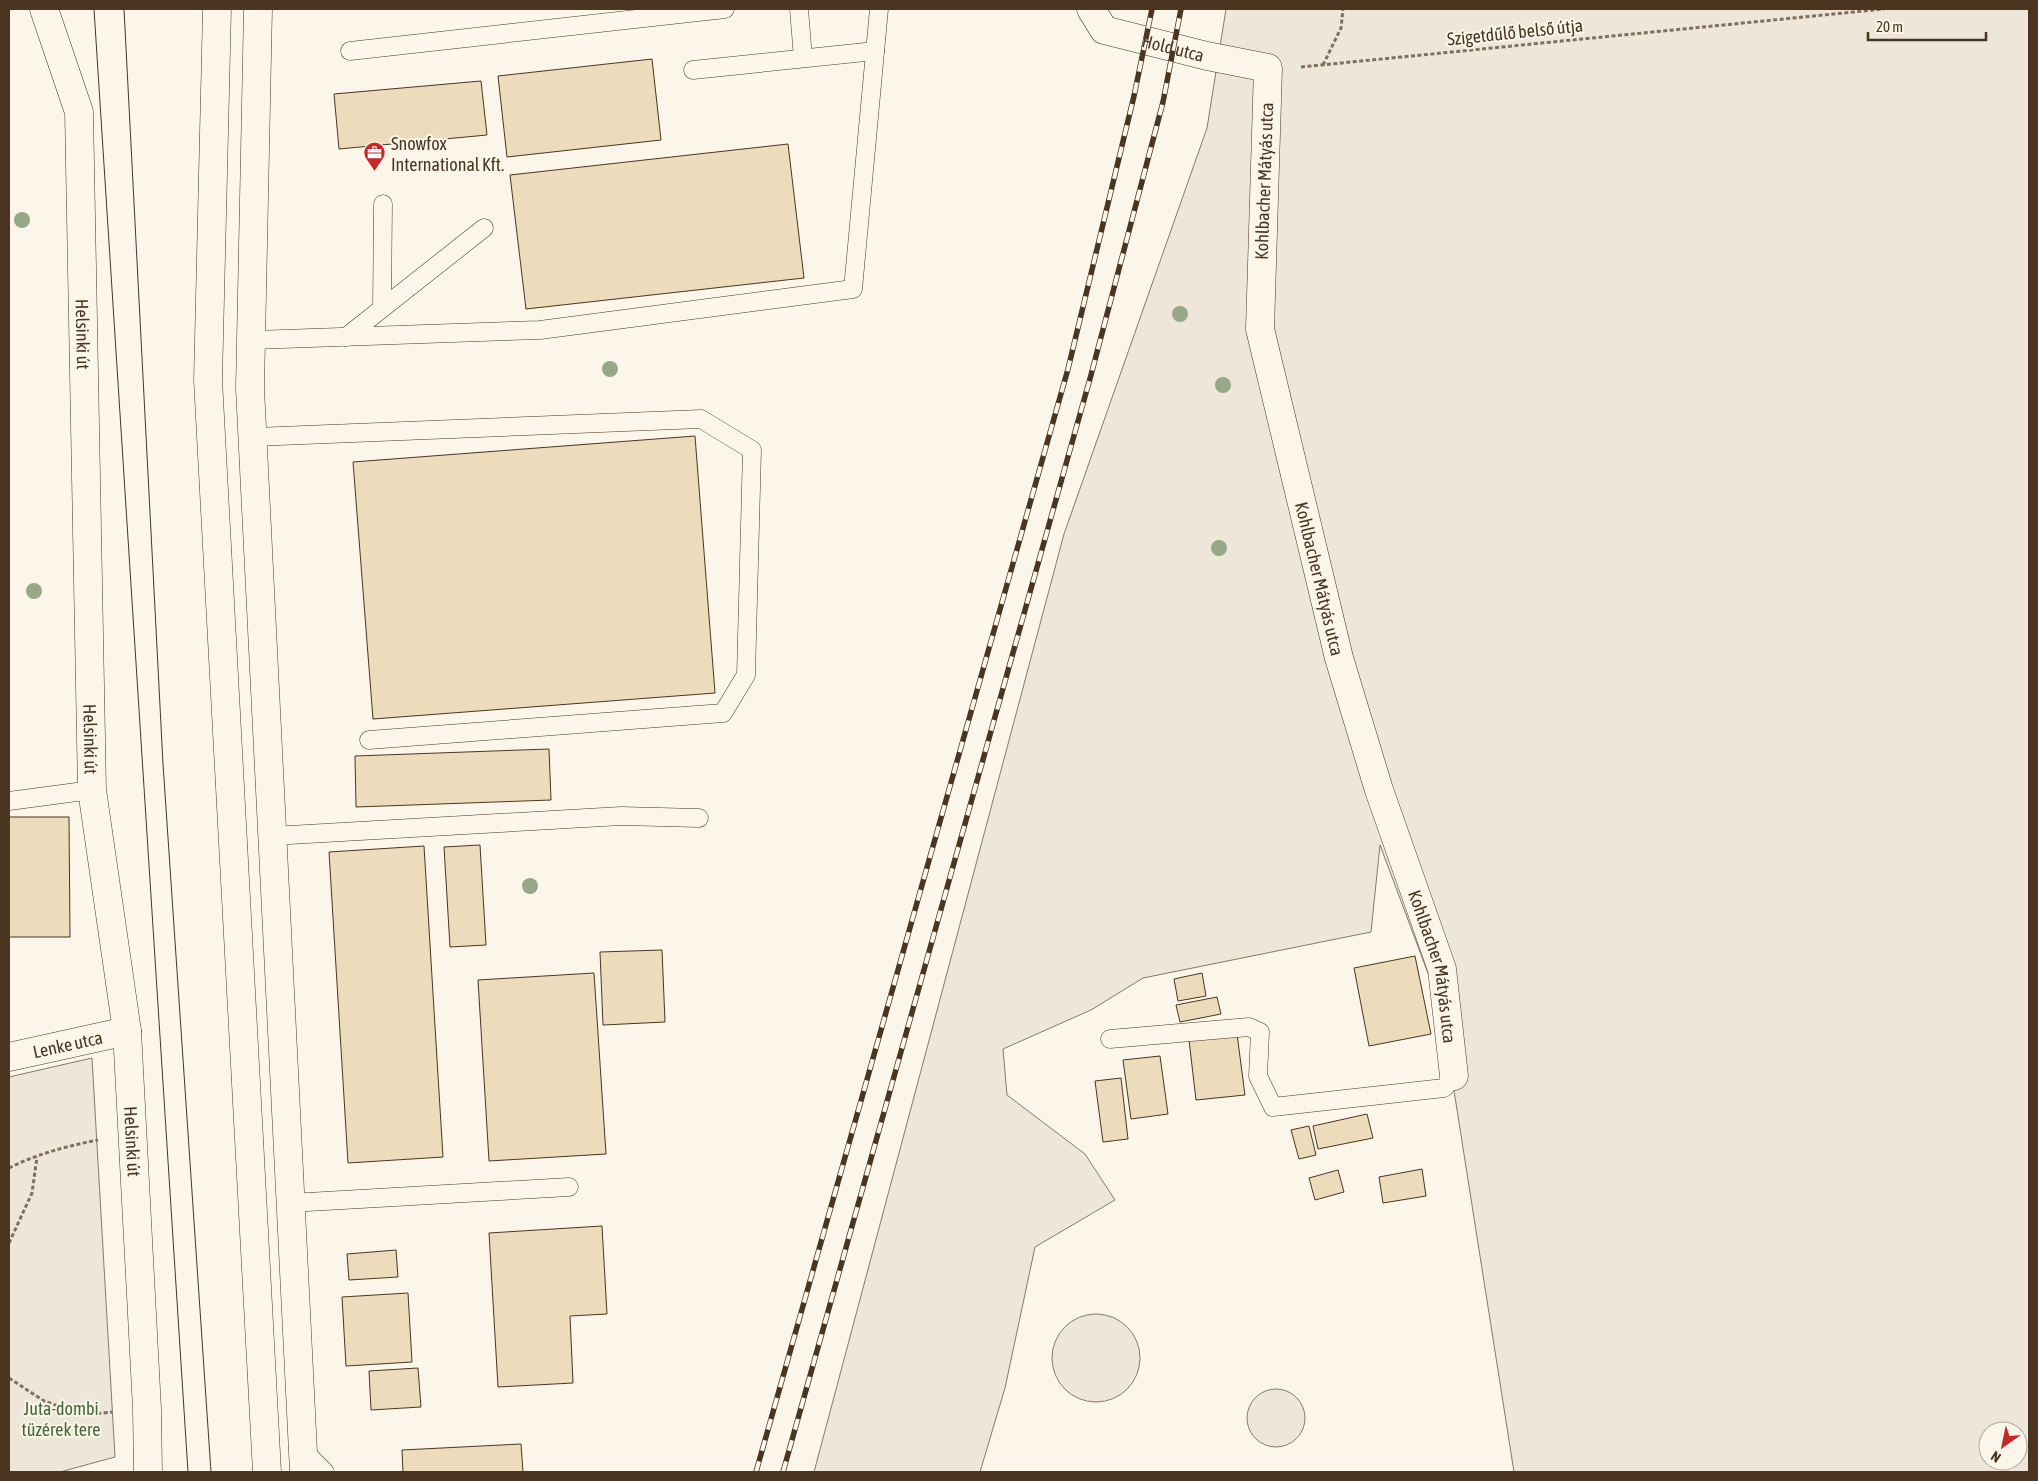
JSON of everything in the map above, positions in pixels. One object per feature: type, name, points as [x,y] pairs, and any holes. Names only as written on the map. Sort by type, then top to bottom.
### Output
[{"type":"main road","name":"Helsinki út","points":[[44,9],[79,112],[92,790],[127,1030],[147,1409],[148,1472]]},
{"type":"main road","points":[[217,9],[208,380],[267,1472]]},
{"type":"main road","points":[[258,9],[250,388],[303,1461]]},
{"type":"main road","name":"Hold utca","points":[[1090,9],[1104,30],[1207,56],[1268,68]]},
{"type":"main road","name":"Kohlbacher Mátyás utca","points":[[1268,68],[1260,329],[1338,658],[1379,790],[1442,969],[1454,1076]]},
{"type":"main road","name":"Lenke utca","points":[[9,1057],[127,1030]]},
{"type":"lane","points":[[350,51],[725,9]]},
{"type":"lane","points":[[799,9],[803,58]]},
{"type":"lane","points":[[251,340],[540,330],[853,289],[879,9]]},
{"type":"lane","points":[[693,70],[875,51]]},
{"type":"lane","points":[[382,308],[383,204]]},
{"type":"lane","points":[[346,338],[484,228]]},
{"type":"lane","points":[[253,437],[700,419],[752,450],[746,676],[723,713],[369,740]]},
{"type":"lane","points":[[9,801],[92,790]]},
{"type":"lane","points":[[272,836],[621,816],[700,818]]},
{"type":"lane","points":[[1110,1039],[1249,1027],[1260,1032],[1258,1076],[1273,1107],[1444,1088],[1454,1076]]},
{"type":"lane","points":[[290,1202],[569,1187]]},
{"type":"lane","points":[[303,1461],[325,1472]]},
{"type":"path","points":[[1323,66],[1342,28],[1343,9]]},
{"type":"path","name":"Szigetdűlő belső útja","points":[[1268,68],[1323,66],[1884,9]]},
{"type":"path","points":[[9,1168],[67,1146]]},
{"type":"path","points":[[9,1243],[32,1193],[37,1156]]},
{"type":"path","points":[[9,1378],[44,1400],[84,1415],[147,1409]]},
{"type":"green space","points":[[1226,9],[2029,9],[2029,1472],[1514,1472],[1441,1008],[1380,845],[1371,932],[1143,978],[1091,1010],[1003,1049],[1007,1095],[1085,1154],[1115,1200],[1035,1247],[1005,1388],[980,1472],[814,1472],[1064,534],[1207,128]]},
{"type":"green space","name":"Juta-dombi tüzérek tere","points":[[92,1058],[115,1457],[60,1472],[9,1472],[9,1077]]},
{"type":"green space","points":[[1096,1314],[1113,1317],[1121,1321],[1133,1333],[1137,1341],[1140,1358],[1137,1375],[1133,1383],[1121,1395],[1113,1399],[1096,1402],[1079,1399],[1071,1395],[1059,1383],[1055,1375],[1052,1358],[1055,1341],[1059,1333],[1071,1321],[1079,1317]]},
{"type":"green space","points":[[1270,1389],[1282,1389],[1297,1397],[1305,1412],[1305,1424],[1297,1439],[1282,1447],[1270,1447],[1255,1439],[1247,1424],[1247,1412],[1255,1397]]},
{"type":"building","points":[[652,59],[661,140],[507,157],[498,76]]},
{"type":"building","points":[[481,81],[487,135],[339,149],[334,94]]},
{"type":"building","points":[[788,144],[804,278],[526,309],[510,175]]},
{"type":"building","points":[[695,436],[715,693],[373,719],[353,462]]},
{"type":"building","points":[[549,749],[551,800],[356,807],[355,756]]},
{"type":"building","points":[[9,817],[69,817],[70,937],[9,937]]},
{"type":"building","points":[[480,845],[486,945],[450,947],[444,847]]},
{"type":"building","points":[[424,846],[443,1157],[348,1163],[329,852]]},
{"type":"building","points":[[662,950],[665,1022],[603,1025],[600,952]]},
{"type":"building","points":[[1415,956],[1431,1034],[1369,1046],[1354,968]]},
{"type":"building","points":[[594,973],[606,1154],[489,1161],[478,980]]},
{"type":"building","points":[[1202,973],[1206,996],[1178,1001],[1174,979]]},
{"type":"building","points":[[1217,997],[1221,1014],[1180,1022],[1176,1005]]},
{"type":"building","points":[[1237,1034],[1245,1095],[1196,1100],[1189,1040]]},
{"type":"building","points":[[1160,1056],[1168,1114],[1131,1119],[1123,1060]]},
{"type":"building","points":[[1121,1078],[1128,1139],[1103,1142],[1095,1081]]},
{"type":"building","points":[[1367,1114],[1373,1138],[1318,1149],[1313,1126]]},
{"type":"building","points":[[1309,1126],[1316,1155],[1299,1159],[1291,1130]]},
{"type":"building","points":[[1422,1169],[1426,1196],[1383,1203],[1379,1177]]},
{"type":"building","points":[[1338,1170],[1344,1192],[1315,1200],[1309,1178]]},
{"type":"building","points":[[602,1226],[607,1314],[570,1316],[573,1383],[498,1387],[489,1233]]},
{"type":"building","points":[[396,1250],[398,1277],[349,1280],[347,1254]]},
{"type":"building","points":[[408,1293],[412,1362],[346,1366],[342,1297]]},
{"type":"building","points":[[418,1368],[421,1407],[371,1410],[369,1371]]},
{"type":"building","points":[[521,1444],[523,1472],[403,1472],[402,1450]]},
{"type":"tram line","points":[[94,9],[188,1472]]},
{"type":"tram line","points":[[124,9],[163,764],[211,1472]]},
{"type":"railway","points":[[756,1472],[1068,369],[1134,96],[1152,9]]},
{"type":"railway","points":[[783,1472],[1091,375],[1163,102],[1181,9]]},
{"type":"place","name":"Snowfox International Kft.","points":[[375,172]]}]
